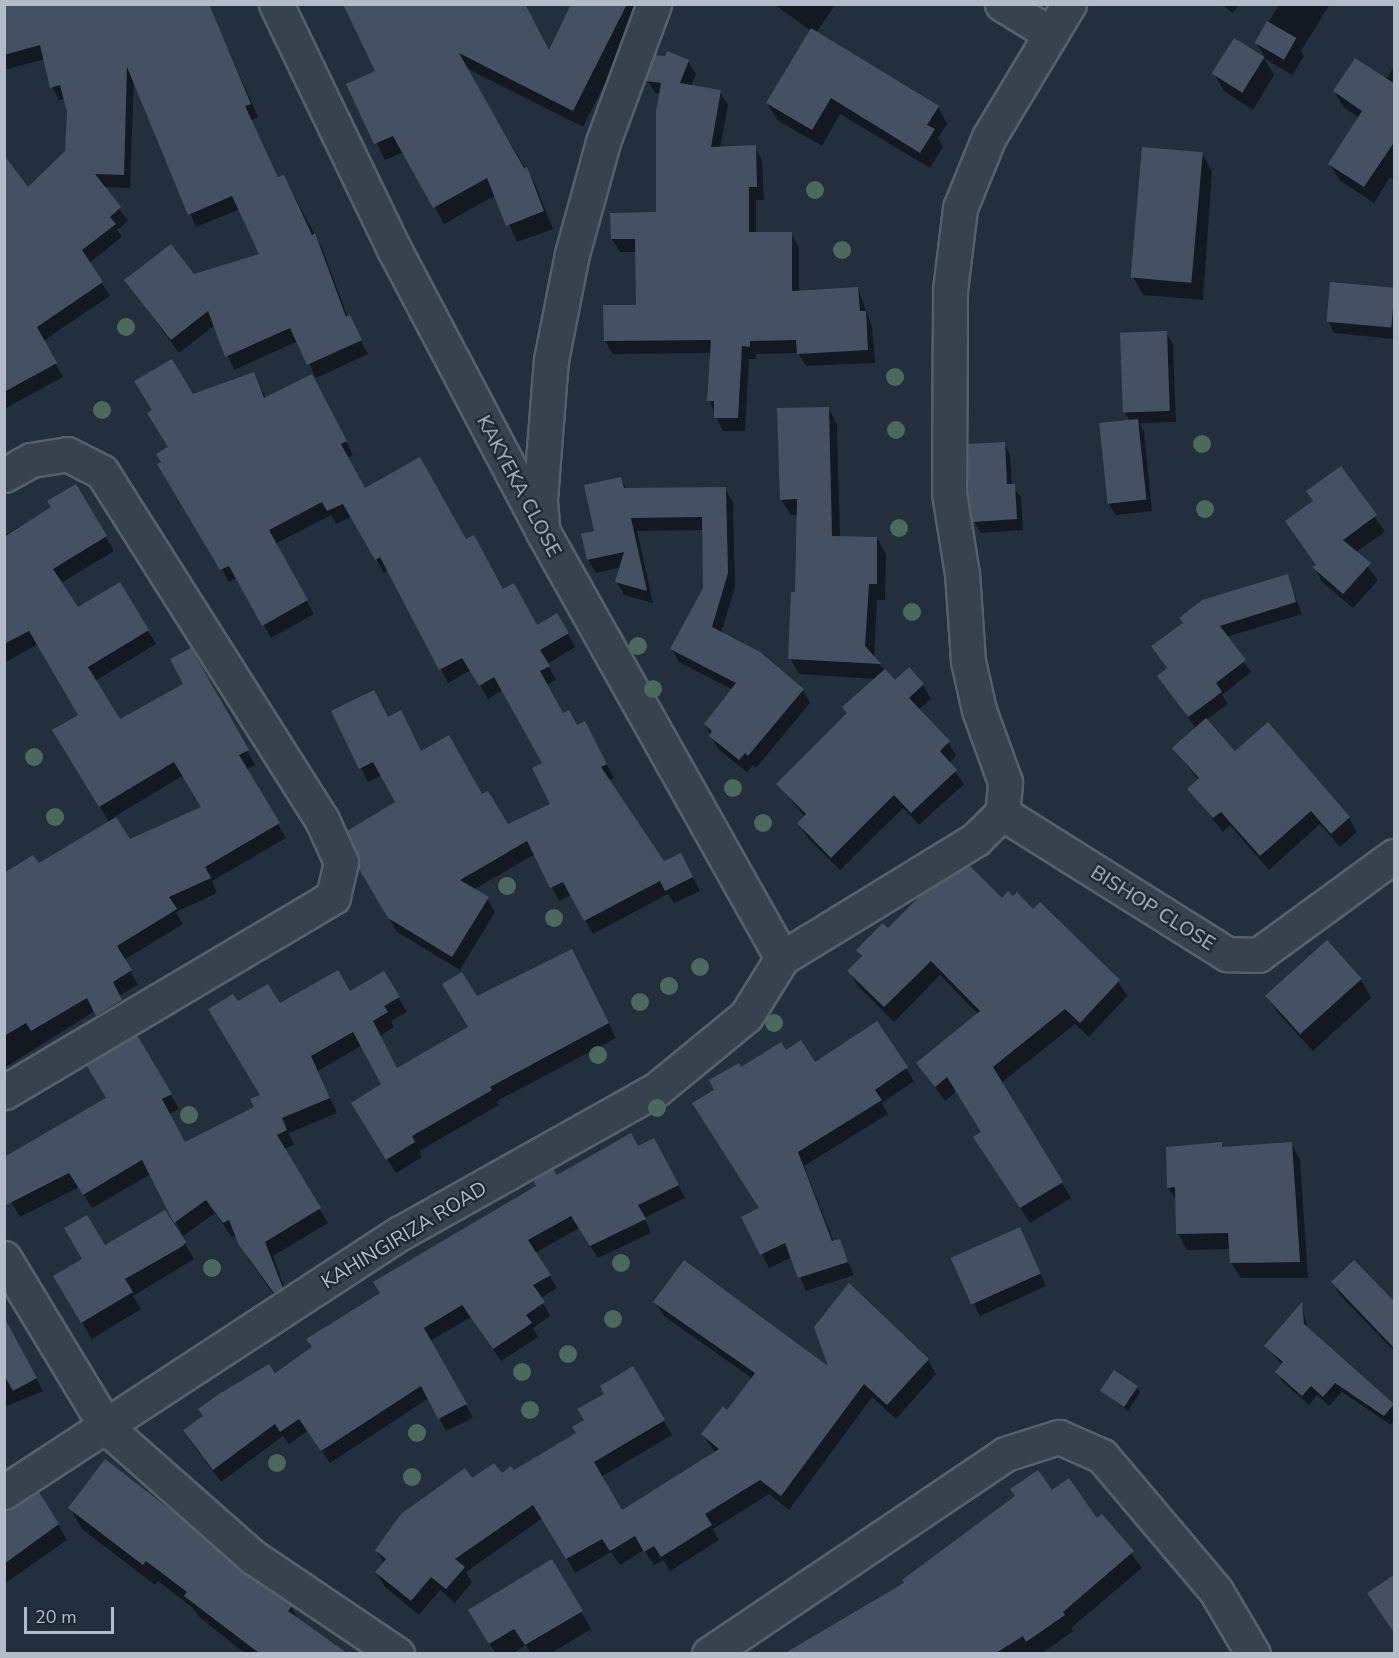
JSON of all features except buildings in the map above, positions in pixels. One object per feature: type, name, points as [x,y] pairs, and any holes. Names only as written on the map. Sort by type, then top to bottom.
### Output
[{"type":"street","name":"KAKYEKA CLOSE","points":[[276,4],[394,249],[543,532],[782,958]]},
{"type":"street","points":[[543,532],[540,499],[551,360],[572,254],[603,142],[654,4]]},
{"type":"street","points":[[1002,4],[1049,33]]},
{"type":"street","points":[[782,958],[976,839],[1002,813],[1005,782],[979,710],[968,661],[962,574],[950,493],[950,290],[960,208],[989,137],[1049,33],[1070,4]]},
{"type":"street","points":[[4,475],[31,460],[67,454],[102,472],[322,820],[341,862],[333,897],[4,1092]]},
{"type":"street","name":"BISHOP CLOSE","points":[[1002,813],[1227,954],[1258,955],[1395,856]]},
{"type":"street","name":"KAHINGIRIZA ROAD","points":[[4,1492],[107,1428],[402,1232],[657,1089],[746,1016],[782,958]]},
{"type":"street","points":[[4,1258],[107,1428],[253,1557],[397,1653]]},
{"type":"street","points":[[710,1653],[1005,1454],[1059,1437],[1102,1456],[1216,1591],[1253,1653]]}]
